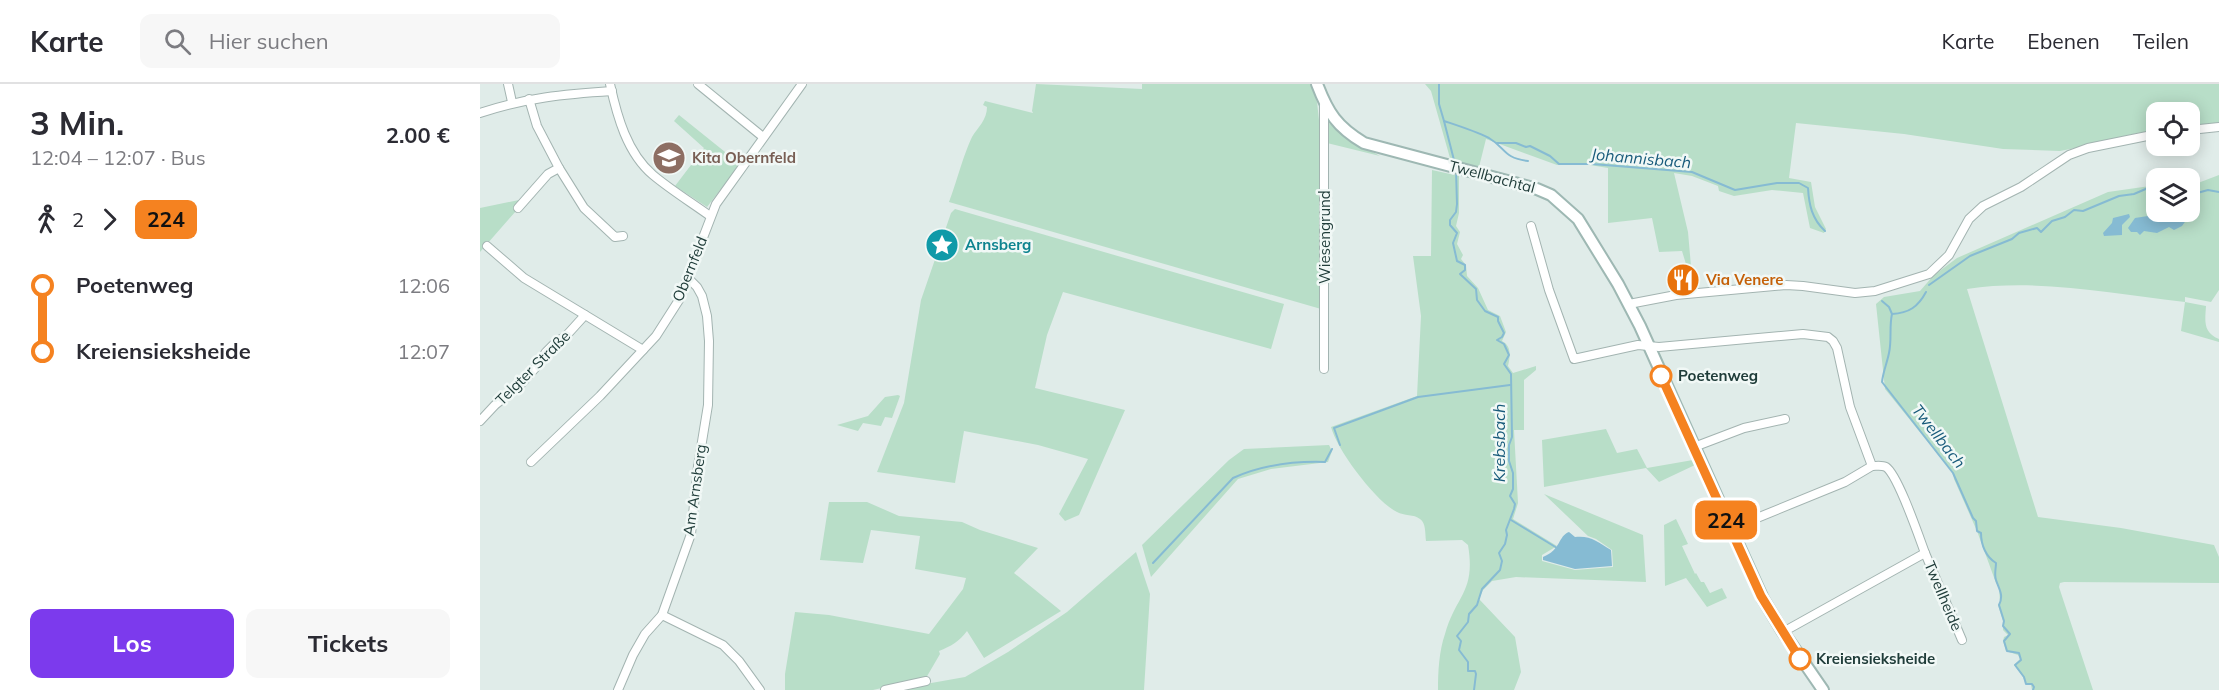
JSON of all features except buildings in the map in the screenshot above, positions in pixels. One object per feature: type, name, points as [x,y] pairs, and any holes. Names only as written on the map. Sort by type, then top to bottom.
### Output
[{"type":"street","points":[[508,84],[512,102]]},
{"type":"street","points":[[698,84],[764,137]]},
{"type":"street","name":"Obernfeld","points":[[531,462],[644,350],[667,320],[688,279],[716,204],[802,84]]},
{"type":"street","name":"Twellbachtal","points":[[1317,84],[1324,105],[1342,128],[1364,143],[1537,189],[1565,205],[1588,233],[1629,304],[1762,598],[1823,690]]},
{"type":"street","points":[[480,113],[512,102],[611,88],[620,123],[636,155],[653,175],[710,216]]},
{"type":"street","points":[[529,99],[537,126],[584,208],[615,237],[623,236]]},
{"type":"street","name":"Wiesengrund","points":[[1324,105],[1324,369]]},
{"type":"street","points":[[2200,129],[2219,127]]},
{"type":"street","points":[[1629,304],[1676,295],[1786,285],[1855,293],[1875,291],[1929,274],[1949,255],[1969,219],[1983,206],[2021,187],[2069,155],[2097,146],[2146,136]]},
{"type":"street","points":[[518,208],[548,174],[559,168]]},
{"type":"street","points":[[1531,226],[1549,290],[1574,358],[1638,345],[1659,347],[1803,334],[1828,337],[1837,348],[1850,406],[1872,466]]},
{"type":"street","points":[[487,246],[524,278],[644,350]]},
{"type":"street","name":"Am Arnsberg","points":[[618,690],[645,634],[662,615],[691,534],[698,466],[708,405],[707,316],[702,296],[697,287],[688,279]]},
{"type":"street","name":"Telgter Straße","points":[[480,421],[522,383],[552,346],[565,337],[585,315]]},
{"type":"street","points":[[1694,447],[1734,431],[1785,419]]},
{"type":"street","points":[[1730,529],[1845,482],[1872,466],[1886,467],[1890,471],[1925,553],[1783,632]]},
{"type":"street","name":"Twellheide","points":[[1925,553],[1962,640]]},
{"type":"street","points":[[662,615],[723,645],[739,661],[760,690]]},
{"type":"street","points":[[885,690],[926,681]]},
{"type":"green space","points":[[1036,84],[1142,89],[1142,84],[1311,84],[1317,102],[1321,138],[1321,309],[949,202],[972,137],[986,116],[987,107],[983,105],[985,101],[1033,113]]},
{"type":"green space","points":[[1425,84],[2219,84],[2219,123],[2200,126],[2200,102],[2146,102],[2146,134],[2060,151],[2003,149],[1904,134],[1796,123],[1789,178],[1811,182],[1815,207],[1826,229],[1824,233],[1810,228],[1803,193],[1772,190],[1734,196],[1719,191],[1718,186],[1692,176],[1674,173],[1688,232],[1693,289],[1690,289],[1689,274],[1682,251],[1659,252],[1652,218],[1608,223],[1608,168],[1590,165],[1557,165],[1486,139],[1479,167],[1457,162],[1450,158],[1431,91]]},
{"type":"green space","points":[[679,115],[740,164],[707,207],[675,186],[704,148],[674,121]]},
{"type":"green space","points":[[1329,123],[1348,139],[1380,156],[1327,143],[1327,124]]},
{"type":"green space","points":[[1432,170],[1459,176],[1459,213],[1456,226],[1460,232],[1457,244],[1463,255],[1461,259],[1466,265],[1467,276],[1478,288],[1488,310],[1500,316],[1506,332],[1502,341],[1510,352],[1508,366],[1513,373],[1536,366],[1536,370],[1524,380],[1524,430],[1514,430],[1518,503],[1513,519],[1557,546],[1542,555],[1542,561],[1575,570],[1613,567],[1612,550],[1588,536],[1544,494],[1643,535],[1646,582],[1516,577],[1492,581],[1483,590],[1479,599],[1515,637],[1521,672],[1514,690],[1438,690],[1439,662],[1443,641],[1449,621],[1467,584],[1470,561],[1468,545],[1462,540],[1426,541],[1423,523],[1418,517],[1397,512],[1368,487],[1341,449],[1331,427],[1417,396],[1421,316],[1413,256],[1431,256]]},
{"type":"green space","points":[[2219,175],[2219,290],[2211,302],[2185,297],[2185,302],[2104,291],[2021,285],[1967,289],[2038,517],[2121,528],[2214,545],[2219,557],[2219,583],[2060,583],[2059,587],[2093,690],[2032,690],[2031,685],[2026,685],[2014,665],[2020,659],[2018,655],[2006,651],[2003,641],[2008,635],[2003,630],[1998,605],[2000,602],[1999,587],[1953,473],[1885,389],[1876,304],[1884,297],[1920,291],[1933,276],[1957,258],[2108,192],[2146,187],[2146,222],[2200,222],[2200,182]]},
{"type":"green space","points":[[519,200],[513,208],[516,211],[480,252],[480,208]]},
{"type":"green space","points":[[955,209],[1284,304],[1271,349],[1063,292],[1047,335],[1035,388],[1125,410],[1079,515],[1065,521],[1059,514],[1088,459],[1038,445],[964,431],[955,483],[877,472],[904,403],[921,300],[951,213]]},
{"type":"green space","points":[[2185,302],[2206,306],[2206,326],[2210,333],[2219,339],[2219,342],[2181,331]]},
{"type":"green space","points":[[900,396],[892,418],[885,417],[881,426],[863,423],[858,431],[837,425],[868,416],[885,397]]},
{"type":"green space","points":[[1606,429],[1617,453],[1637,449],[1647,468],[1693,460],[1695,465],[1659,482],[1646,468],[1544,487],[1542,440]]},
{"type":"green space","points":[[1329,445],[1332,451],[1328,462],[1271,469],[1238,479],[1151,577],[1142,545],[1229,460],[1244,449]]},
{"type":"green space","points":[[829,502],[867,502],[899,516],[962,522],[1038,548],[1014,573],[1061,611],[984,658],[967,631],[955,643],[939,651],[940,654],[926,678],[873,690],[785,690],[785,674],[795,612],[829,615],[929,634],[963,589],[966,578],[915,569],[920,536],[871,530],[863,563],[820,560]]},
{"type":"green space","points":[[1676,519],[1688,544],[1682,546],[1695,574],[1701,582],[1704,582],[1710,593],[1722,588],[1727,598],[1707,607],[1686,578],[1665,586],[1664,525]]},
{"type":"green space","points":[[1136,552],[1150,594],[1144,690],[892,690],[965,677],[1008,652],[1067,612]]},
{"type":"water","points":[[2129,214],[2130,217],[2122,225],[2122,235],[2104,236],[2103,233],[2112,223],[2113,218]]},
{"type":"water","points":[[2146,216],[2146,222],[2185,222],[2174,230],[2169,227],[2157,233],[2144,231],[2140,235],[2137,232],[2131,232],[2128,228],[2135,218]]},
{"type":"water","points":[[1569,532],[1575,537],[1594,540],[1611,550],[1612,566],[1575,569],[1543,560],[1543,557],[1553,551]]},
{"type":"waterway","name":"Johannisbach","points":[[1439,84],[1439,104],[1444,121],[1489,138],[1514,158],[1528,161]]},
{"type":"waterway","points":[[1444,121],[1455,164]]},
{"type":"waterway","name":"Johannisbach","points":[[1497,143],[1530,146],[1550,156],[1559,164],[1592,164],[1692,172],[1735,190],[1777,183],[1799,183],[1808,188],[1812,211],[1817,222],[1825,231]]},
{"type":"waterway","name":"Krebsbach","points":[[1456,170],[1457,204],[1450,225],[1457,233],[1453,243],[1457,261],[1465,265],[1465,270],[1460,274],[1476,289],[1477,300],[1485,311],[1498,317],[1504,333],[1497,340],[1504,344],[1509,355],[1504,364],[1511,374],[1512,437],[1509,445],[1509,461],[1513,473],[1513,489],[1510,496],[1515,504],[1514,509],[1506,530],[1505,544],[1499,553],[1502,561],[1500,570],[1482,589],[1477,605],[1469,614],[1468,622],[1457,636],[1461,641],[1459,650],[1468,662],[1468,671],[1475,671],[1476,674],[1474,690]]},
{"type":"waterway","name":"Johannisbach","points":[[1929,285],[1970,256],[2012,239],[2019,233],[2037,228],[2041,232],[2052,221],[2065,217],[2074,210],[2083,211],[2119,196],[2134,194],[2146,189]]},
{"type":"waterway","name":"Johannisbach","points":[[2200,192],[2208,190],[2219,192]]},
{"type":"waterway","name":"Johannisbach","points":[[1892,314],[1912,308],[1920,302],[1926,292]]},
{"type":"waterway","name":"Johannisbach","points":[[1882,301],[1889,307],[1892,314]]},
{"type":"waterway","name":"Twellbach","points":[[1892,314],[1890,348],[1882,382],[1953,473],[1976,521],[1977,531],[1981,533],[1985,550],[1996,563],[1995,576],[2001,595],[1999,605],[2004,621],[2003,626],[2010,634],[2004,641],[2007,651],[2019,653],[2021,660],[2015,665],[2026,684],[2032,684],[2033,690]]},
{"type":"waterway","points":[[1340,445],[1334,428],[1418,397],[1510,385]]},
{"type":"waterway","points":[[1153,563],[1233,478],[1278,465],[1325,462],[1332,449]]},
{"type":"waterway","points":[[1511,520],[1557,548]]},
{"type":"bus line","name":"224","points":[[1661,376],[1761,596],[1800,659]]},
{"type":"place","name":"Kita Obernfeld","points":[[669,158]]},
{"type":"place","name":"Arnsberg","points":[[942,245]]},
{"type":"place","name":"Via Venere","points":[[1683,280]]},
{"type":"place","name":"Poetenweg","points":[[1661,376]]},
{"type":"place","name":"Kreiensieksheide","points":[[1800,659]]}]
